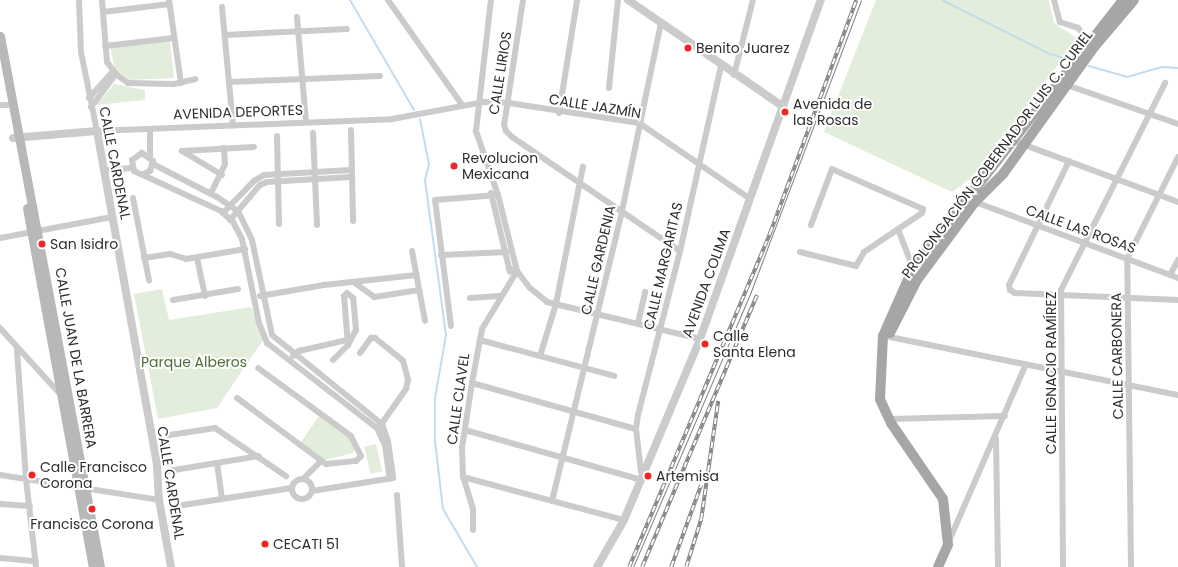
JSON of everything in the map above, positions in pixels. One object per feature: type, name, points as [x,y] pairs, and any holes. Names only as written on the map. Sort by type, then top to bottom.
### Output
[{"type":"main road","name":"PROLONGACIÓN GOBERNADOR LUIS C. CURIEL","points":[[948,545],[943,499],[889,419],[880,399],[881,352],[885,336],[913,268],[1014,141],[1063,83],[1123,0]]},
{"type":"main road","name":"PROLONGACIÓN GOBERNADOR LUIS C. CURIEL","points":[[1092,44],[1134,0]]},
{"type":"main road","name":"CALLE JUAN DE LA BARRERA","points":[[0,36],[16,138],[35,231],[64,394],[82,489],[100,567]]},
{"type":"main road","name":"CALLE JUAN DE LA BARRERA","points":[[0,67],[3,105],[16,138]]},
{"type":"main road","name":"PROLONGACIÓN GOBERNADOR LUIS C. CURIEL","points":[[885,336],[917,280],[976,202],[1003,174],[1024,146],[1063,83]]},
{"type":"main road","name":"CALLE JUAN DE LA BARRERA","points":[[82,489],[93,567]]},
{"type":"main road","points":[[938,567],[948,545]]},
{"type":"street","name":"CALLE CARDENAL","points":[[79,0],[81,52],[89,98],[97,130],[157,465],[159,500],[171,567]]},
{"type":"street","points":[[102,0],[107,62],[114,73],[128,84],[181,83],[195,79]]},
{"type":"street","points":[[388,0],[462,105]]},
{"type":"street","points":[[491,0],[476,131],[492,185],[498,195],[517,270],[542,300],[700,338]]},
{"type":"street","name":"CALLE LIRIOS","points":[[523,0],[509,103],[504,125],[512,138],[680,251]]},
{"type":"street","points":[[559,113],[577,0]]},
{"type":"street","points":[[609,88],[618,0]]},
{"type":"street","points":[[628,0],[734,75],[782,106]]},
{"type":"street","points":[[734,75],[752,0]]},
{"type":"street","name":"AVENIDA COLIMA","points":[[597,567],[624,520],[640,476],[700,338],[821,0]]},
{"type":"street","points":[[1054,0],[1060,22],[1078,28],[1092,44]]},
{"type":"street","points":[[103,12],[169,2],[181,83]]},
{"type":"street","points":[[222,7],[233,125]]},
{"type":"street","points":[[297,17],[296,33],[306,122]]},
{"type":"street","name":"CALLE GARDENIA","points":[[552,501],[622,211],[639,122],[661,23]]},
{"type":"street","points":[[225,35],[296,33],[347,29]]},
{"type":"street","points":[[105,46],[174,38]]},
{"type":"street","name":"CALLE MARGARITAS","points":[[640,476],[636,428],[662,328],[721,66]]},
{"type":"street","points":[[89,98],[114,73]]},
{"type":"street","points":[[91,107],[114,73]]},
{"type":"street","points":[[229,82],[380,76]]},
{"type":"street","points":[[1063,83],[1178,124]]},
{"type":"street","name":"CALLE IGNACIO RAMÍREZ","points":[[1063,567],[1061,295],[1082,244],[1165,83]]},
{"type":"street","name":"CALLE JAZMÍN","points":[[462,105],[480,103],[509,103],[559,113],[639,122],[699,165],[750,198]]},
{"type":"street","name":"AVENIDA DEPORTES","points":[[16,138],[97,130],[401,118],[462,105]]},
{"type":"street","points":[[150,129],[150,156],[153,164],[232,205],[238,211],[252,240],[262,296],[272,335],[380,426],[385,445],[390,479],[312,491],[302,499],[296,497],[292,488]]},
{"type":"street","points":[[351,130],[353,221]]},
{"type":"street","points":[[313,133],[317,224]]},
{"type":"street","points":[[277,136],[279,224]]},
{"type":"street","points":[[1014,141],[1024,146],[1069,161],[1178,202]]},
{"type":"street","points":[[222,175],[182,151],[254,147]]},
{"type":"street","points":[[211,194],[222,175],[225,164],[224,148]]},
{"type":"street","points":[[132,168],[134,156],[142,153],[150,156]]},
{"type":"street","name":"CALLE CARBONERA","points":[[1131,567],[1129,298],[1127,260],[1178,157]]},
{"type":"street","points":[[1069,161],[1009,285],[1015,293],[1178,300]]},
{"type":"street","points":[[144,174],[153,164]]},
{"type":"street","points":[[540,356],[556,304],[583,167]]},
{"type":"street","points":[[104,170],[132,168],[223,213],[230,220],[245,249],[254,297],[267,343],[289,361],[380,426]]},
{"type":"street","points":[[800,252],[856,266],[864,252],[922,213],[923,208],[832,169],[810,225]]},
{"type":"street","points":[[230,220],[260,185],[351,170]]},
{"type":"street","points":[[223,213],[254,181],[278,173],[351,177]]},
{"type":"street","points":[[492,185],[491,196],[507,252],[509,269],[513,279]]},
{"type":"street","points":[[451,326],[435,200],[498,195]]},
{"type":"street","points":[[133,198],[149,280]]},
{"type":"street","name":"CALLE LAS ROSAS","points":[[976,202],[1082,244],[1178,278]]},
{"type":"street","points":[[0,238],[112,217]]},
{"type":"street","points":[[898,229],[913,268]]},
{"type":"street","points":[[144,258],[170,254],[181,259],[197,258],[245,249]]},
{"type":"street","points":[[412,251],[425,321]]},
{"type":"street","points":[[441,255],[507,252]]},
{"type":"street","points":[[197,258],[205,296]]},
{"type":"street","points":[[1170,276],[1178,260]]},
{"type":"street","points":[[509,269],[517,270]]},
{"type":"street","name":"CALLE CLAVEL","points":[[473,530],[473,509],[463,477],[465,430],[472,383],[480,340],[485,323],[499,296],[513,279],[517,270]]},
{"type":"street","points":[[254,297],[324,285],[356,283],[416,275]]},
{"type":"street","points":[[356,283],[374,297],[419,290]]},
{"type":"street","points":[[173,300],[205,296],[238,289]]},
{"type":"street","points":[[638,323],[645,292]]},
{"type":"street","points":[[333,360],[350,341],[356,316],[353,298],[347,293],[344,296],[350,341]]},
{"type":"street","points":[[470,298],[499,296]]},
{"type":"street","points":[[0,327],[17,350],[64,394]]},
{"type":"street","points":[[885,336],[1178,395]]},
{"type":"street","points":[[360,353],[371,338],[375,338],[403,361],[408,380],[406,389],[380,426]]},
{"type":"street","points":[[480,340],[614,376]]},
{"type":"street","points":[[289,361],[295,354],[350,341]]},
{"type":"street","points":[[0,558],[36,564],[26,479],[17,350]]},
{"type":"street","points":[[948,545],[1005,416],[1026,364]]},
{"type":"street","points":[[237,398],[326,464],[356,461],[361,456],[351,436],[258,368]]},
{"type":"street","points":[[472,383],[636,428]]},
{"type":"street","points":[[889,419],[1005,416]]},
{"type":"street","points":[[163,436],[215,428],[259,456],[286,476]]},
{"type":"street","points":[[465,430],[640,476]]},
{"type":"street","points":[[996,436],[998,567]]},
{"type":"street","points":[[168,471],[259,456]]},
{"type":"street","points":[[177,506],[292,488],[297,480],[303,479],[321,460]]},
{"type":"street","points":[[217,463],[222,498]]},
{"type":"street","points":[[0,476],[159,500]]},
{"type":"street","points":[[463,477],[624,520]]},
{"type":"street","points":[[303,479],[311,485],[312,491]]},
{"type":"street","points":[[397,495],[402,567]]},
{"type":"street","points":[[0,504],[30,506]]},
{"type":"green space","points":[[876,0],[1049,0],[1054,23],[1078,39],[971,178],[952,192],[824,132]]},
{"type":"green space","points":[[170,41],[174,78],[130,80],[115,69],[110,47]]},
{"type":"green space","points":[[114,84],[145,90],[145,100],[96,105]]},
{"type":"green space","name":"Parque Alberos","points":[[162,289],[169,320],[251,307],[263,340],[217,408],[158,419],[134,294]]},
{"type":"green space","points":[[319,416],[349,438],[355,449],[353,453],[325,460],[301,442]]},
{"type":"green space","points":[[376,444],[382,471],[371,474],[364,447]]},
{"type":"waterway","points":[[350,0],[414,110]]},
{"type":"waterway","points":[[942,0],[1050,54],[1069,59]]},
{"type":"waterway","points":[[1089,66],[1127,77],[1162,67],[1178,68]]},
{"type":"waterway","points":[[420,119],[429,164],[425,180],[446,335],[435,398],[435,441],[443,509],[477,567]]},
{"type":"tram line","points":[[633,567],[750,294],[861,0]]},
{"type":"railway","points":[[629,567],[770,233],[856,0]]},
{"type":"railway","points":[[642,567],[757,295]]},
{"type":"railway","points":[[686,567],[701,519],[718,401]]},
{"type":"railway","points":[[671,567],[701,485]]},
{"type":"place","name":"Benito Juarez","points":[[688,48]]},
{"type":"place","name":"Avenida de las Rosas","points":[[785,112]]},
{"type":"place","name":"Revolucion Mexicana","points":[[454,166]]},
{"type":"place","name":"San Isidro","points":[[42,244]]},
{"type":"place","name":"Calle Santa Elena","points":[[705,344]]},
{"type":"place","name":"Calle Francisco Corona","points":[[32,475]]},
{"type":"place","name":"Artemisa","points":[[648,476]]},
{"type":"place","name":"Francisco Corona","points":[[92,509]]},
{"type":"place","name":"CECATI 51","points":[[265,544]]}]
